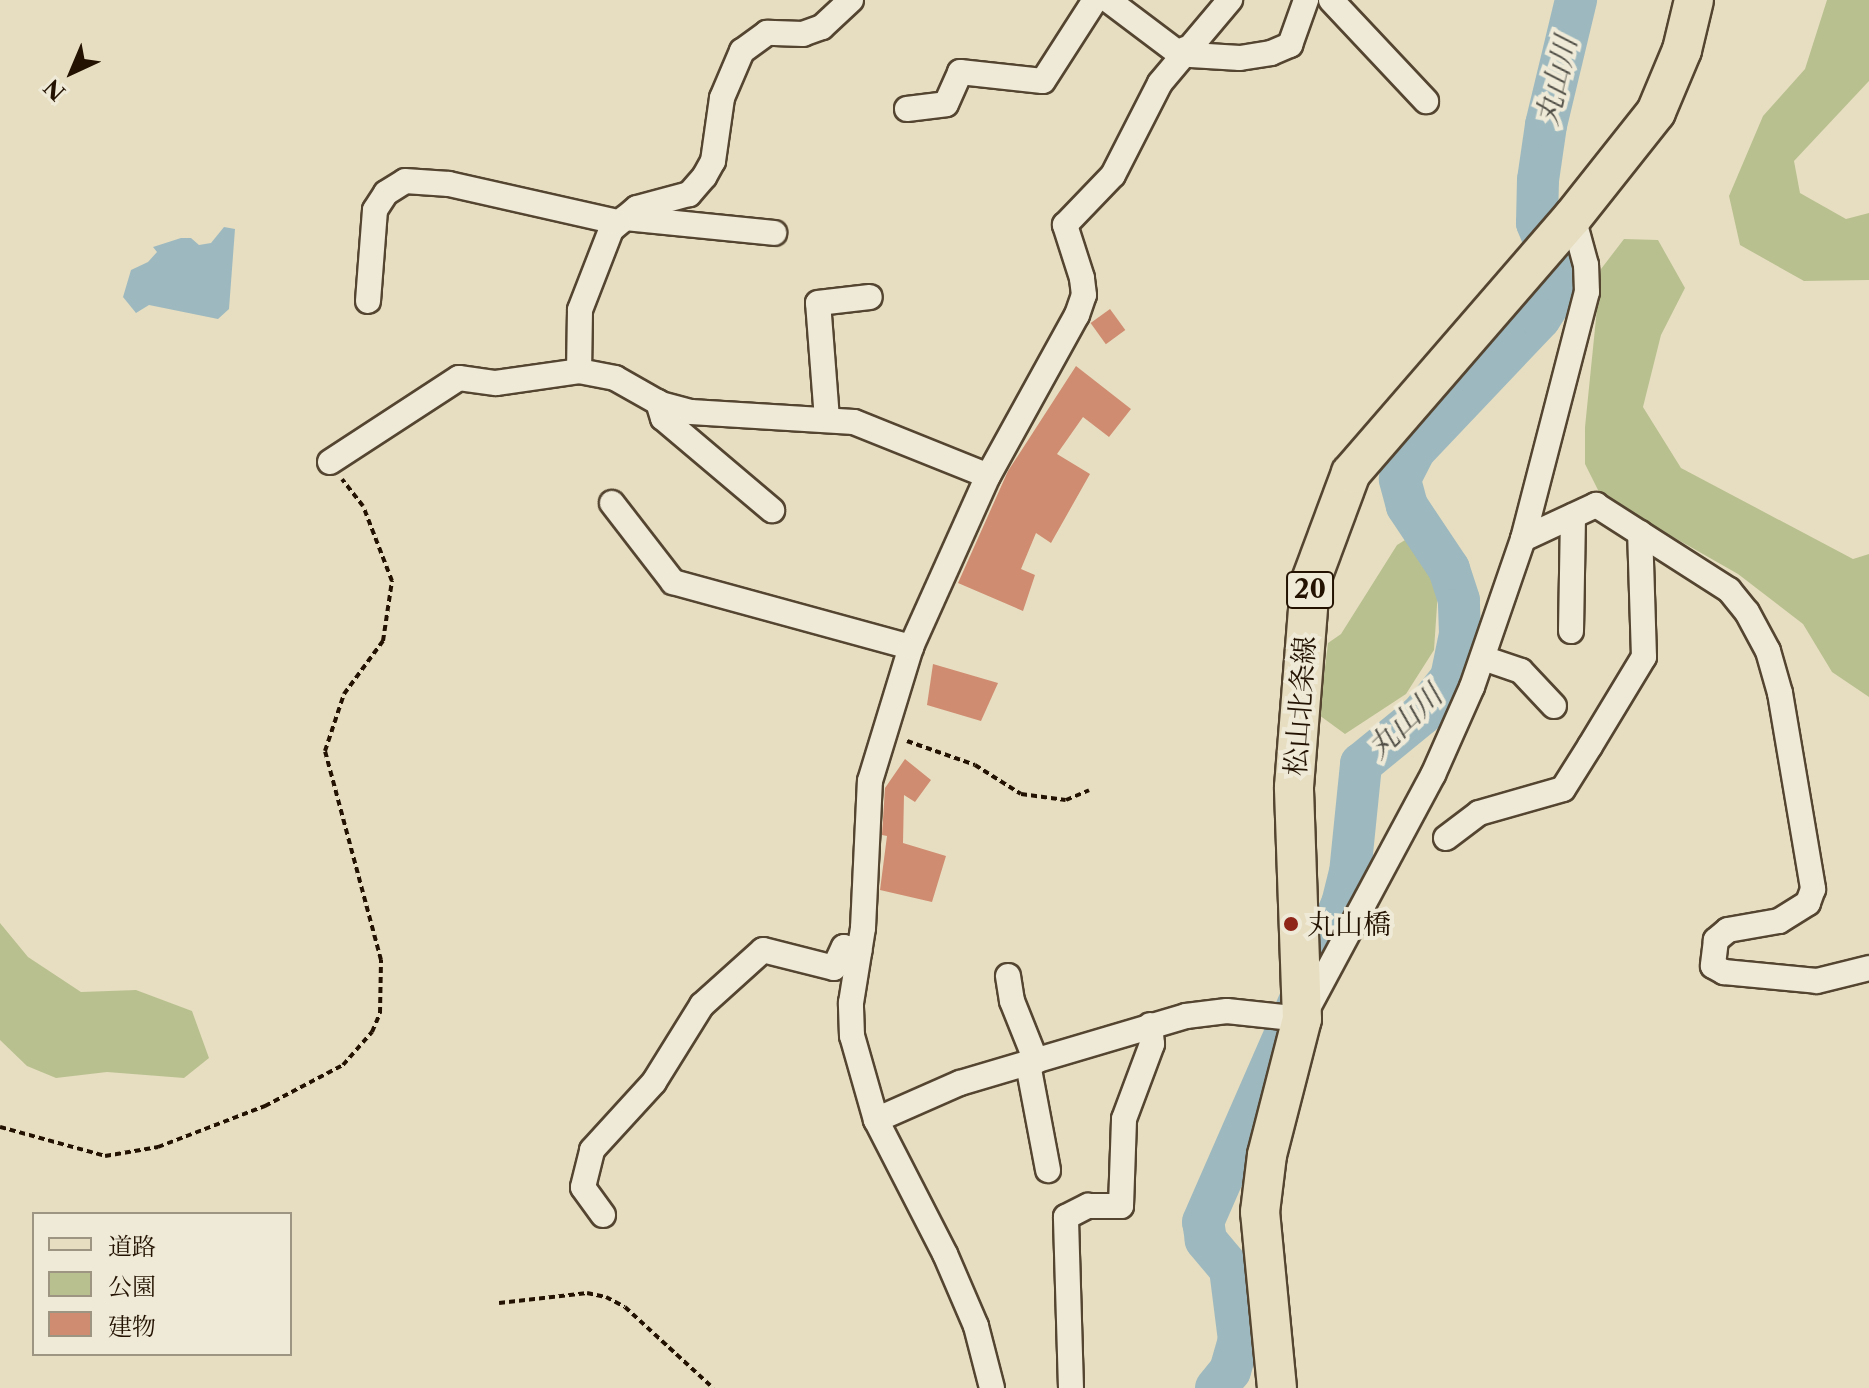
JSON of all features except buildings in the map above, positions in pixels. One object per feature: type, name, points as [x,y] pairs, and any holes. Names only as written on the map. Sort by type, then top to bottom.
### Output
[{"type":"main road","name":"松山北条線","points":[[1277,1388],[1260,1212],[1267,1155],[1302,1018],[1302,927],[1294,787],[1310,583],[1351,473],[1573,218],[1656,112],[1678,63],[1694,0]]},
{"type":"street","points":[[579,371],[582,299],[620,220],[637,208],[689,194],[704,177],[713,161],[722,98],[752,39],[767,33],[803,34],[838,16],[851,0]]},
{"type":"street","points":[[907,109],[946,104],[960,72],[1043,81],[1095,0]]},
{"type":"street","points":[[1108,0],[1183,52],[1240,58],[1271,53],[1290,45],[1306,0]]},
{"type":"street","points":[[992,1388],[976,1326],[951,1268],[876,1120],[852,1036],[851,1003],[859,951],[870,781],[911,647],[988,476],[1084,295],[1065,225],[1113,175],[1160,83],[1183,52],[1230,0]]},
{"type":"street","points":[[1331,0],[1426,101]]},
{"type":"street","points":[[368,301],[375,210],[386,193],[405,181],[449,184],[620,220],[774,233]]},
{"type":"street","points":[[876,1120],[960,1083],[1150,1025],[1227,1011],[1302,1018],[1433,775],[1483,658],[1523,539],[1587,292],[1586,265],[1573,218]]},
{"type":"street","points":[[827,419],[818,303],[870,297]]},
{"type":"street","points":[[330,462],[459,378],[496,383],[579,371],[615,378],[658,402],[733,417],[854,422],[988,476]]},
{"type":"street","points":[[658,402],[663,418],[772,510]]},
{"type":"street","points":[[612,503],[673,582],[911,647]]},
{"type":"street","points":[[1523,539],[1596,505],[1729,590],[1747,612],[1768,651],[1799,792],[1813,889],[1808,903],[1779,921],[1728,930],[1716,940],[1713,966],[1817,981],[1869,968]]},
{"type":"street","points":[[1571,631],[1573,516]]},
{"type":"street","points":[[1446,838],[1479,813],[1563,789],[1644,657],[1640,533]]},
{"type":"street","points":[[1483,658],[1521,671],[1554,706]]},
{"type":"street","points":[[603,1215],[583,1187],[592,1150],[654,1082],[702,1005],[763,950],[834,968],[844,947],[859,951]]},
{"type":"street","points":[[1008,976],[1012,1001],[1032,1063],[1048,1170]]},
{"type":"street","points":[[1071,1388],[1066,1217],[1088,1206],[1121,1206],[1124,1119],[1152,1044],[1150,1025]]},
{"type":"path","points":[[0,1127],[105,1156],[158,1147],[265,1106],[343,1065],[372,1032],[380,1013],[381,960],[325,751],[344,694],[383,641],[392,581],[363,506],[330,462]]},
{"type":"path","points":[[886,733],[975,765],[1021,794],[1066,800],[1089,790]]},
{"type":"path","points":[[499,1303],[587,1293],[606,1297],[625,1307],[713,1388]]},
{"type":"green space","points":[[1827,0],[1869,0],[1869,81],[1794,161],[1800,193],[1846,219],[1869,213],[1869,280],[1804,281],[1740,245],[1729,196],[1763,116],[1805,69]]},
{"type":"green space","points":[[1624,239],[1658,240],[1685,288],[1661,335],[1643,407],[1681,468],[1853,559],[1869,554],[1869,697],[1832,672],[1803,624],[1738,574],[1601,496],[1585,464],[1585,427],[1601,269]]},
{"type":"green space","points":[[1421,530],[1438,591],[1434,650],[1406,694],[1345,734],[1319,715],[1328,643],[1341,634],[1397,545]]},
{"type":"green space","points":[[0,923],[28,957],[81,992],[136,990],[192,1011],[209,1058],[184,1078],[107,1072],[56,1078],[27,1066],[0,1040]]},
{"type":"water","points":[[224,227],[235,229],[229,309],[218,319],[149,305],[136,313],[123,297],[131,270],[148,262],[157,252],[153,247],[181,238],[191,238],[199,245],[211,243]]},
{"type":"waterway","name":"丸山川","points":[[1216,1388],[1230,1371],[1239,1340],[1230,1269],[1206,1240],[1203,1222],[1342,904],[1350,873],[1361,764],[1422,714],[1451,678],[1460,634],[1459,600],[1449,569],[1407,506],[1400,479],[1414,451],[1540,318],[1562,284],[1537,223],[1538,180],[1546,125],[1576,0]]},
{"type":"place","name":"丸山橋","points":[[1291,924]]}]
